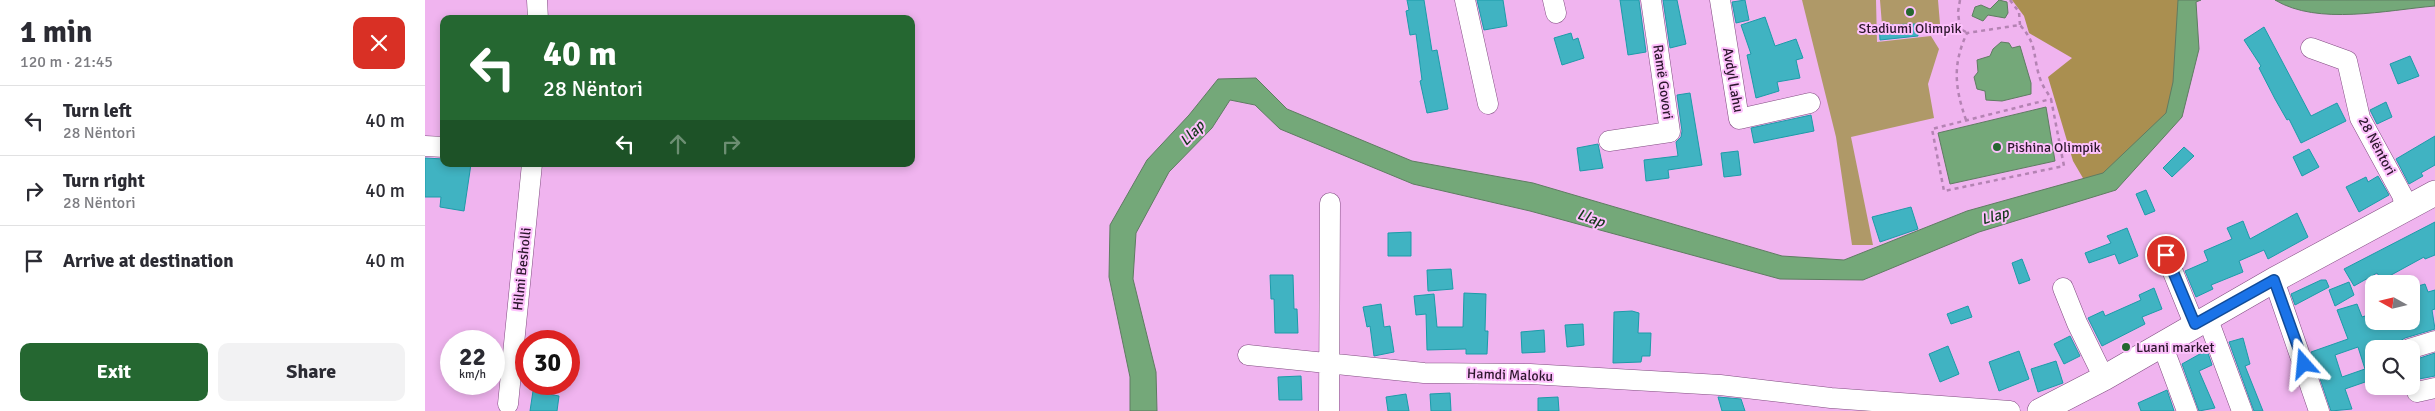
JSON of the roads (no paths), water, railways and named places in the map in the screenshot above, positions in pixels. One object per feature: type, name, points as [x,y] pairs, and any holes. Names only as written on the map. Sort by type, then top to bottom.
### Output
[{"type":"main road","points":[[2046,408],[2103,378],[2274,280],[2435,193]]},
{"type":"street","points":[[537,0],[538,15]]},
{"type":"street","points":[[1465,0],[1488,104]]},
{"type":"street","name":"Ramë Govori","points":[[1609,142],[1670,132],[1651,0]]},
{"type":"street","name":"Avdyl Lahu","points":[[1720,0],[1739,118],[1810,103]]},
{"type":"street","name":"28 Nëntori","points":[[2311,48],[2347,61],[2360,118],[2403,195],[2406,209]]},
{"type":"street","points":[[425,146],[440,148]]},
{"type":"street","name":"Hilmi Besholli","points":[[508,404],[532,167]]},
{"type":"street","points":[[1329,411],[1330,204]]},
{"type":"street","points":[[2166,255],[2201,321],[2242,411]]},
{"type":"street","points":[[2274,280],[2319,411]]},
{"type":"street","points":[[2063,288],[2103,378]]},
{"type":"street","points":[[2420,346],[2435,341]]},
{"type":"street","points":[[2162,344],[2187,411]]},
{"type":"street","name":"Hamdi Maloku","points":[[1249,355],[1424,373],[1530,374],[1720,385],[1775,402],[2010,411]]},
{"type":"street","points":[[2019,411],[2046,408]]},
{"type":"water","points":[[1999,0],[2007,2],[2008,13],[2005,18],[1988,15],[1983,21],[1972,16],[1975,7],[1981,5],[1990,9]]},
{"type":"water","name":"Llap","points":[[2178,0],[2201,0],[2196,2],[2199,49],[2182,117],[2116,190],[1979,232],[1863,280],[1780,279],[1530,211],[1413,184],[1280,129],[1255,105],[1230,100],[1212,128],[1169,172],[1136,233],[1133,279],[1156,372],[1157,411],[1130,411],[1130,377],[1109,277],[1110,225],[1147,160],[1189,115],[1218,79],[1256,78],[1287,109],[1412,161],[1533,183],[1782,256],[1844,260],[1967,211],[2103,173],[2166,113],[2173,82]]},
{"type":"water","points":[[2275,0],[2435,0],[2435,6],[2375,13],[2332,14],[2292,8]]},
{"type":"water","points":[[2001,42],[2009,43],[2012,48],[2020,46],[2031,83],[2031,94],[2002,101],[1986,100],[1985,91],[1977,89],[1974,77],[1978,72],[1977,60],[1990,56],[1993,49]]},
{"type":"water","name":"Pishina Olimpik","points":[[2046,107],[2055,161],[1950,184],[1938,133]]},
{"type":"place","name":"Stadiumi Olimpik","points":[[1910,12]]},
{"type":"place","name":"Pishina Olimpik","points":[[1997,147]]},
{"type":"place","name":"Luani market","points":[[2126,347]]}]
